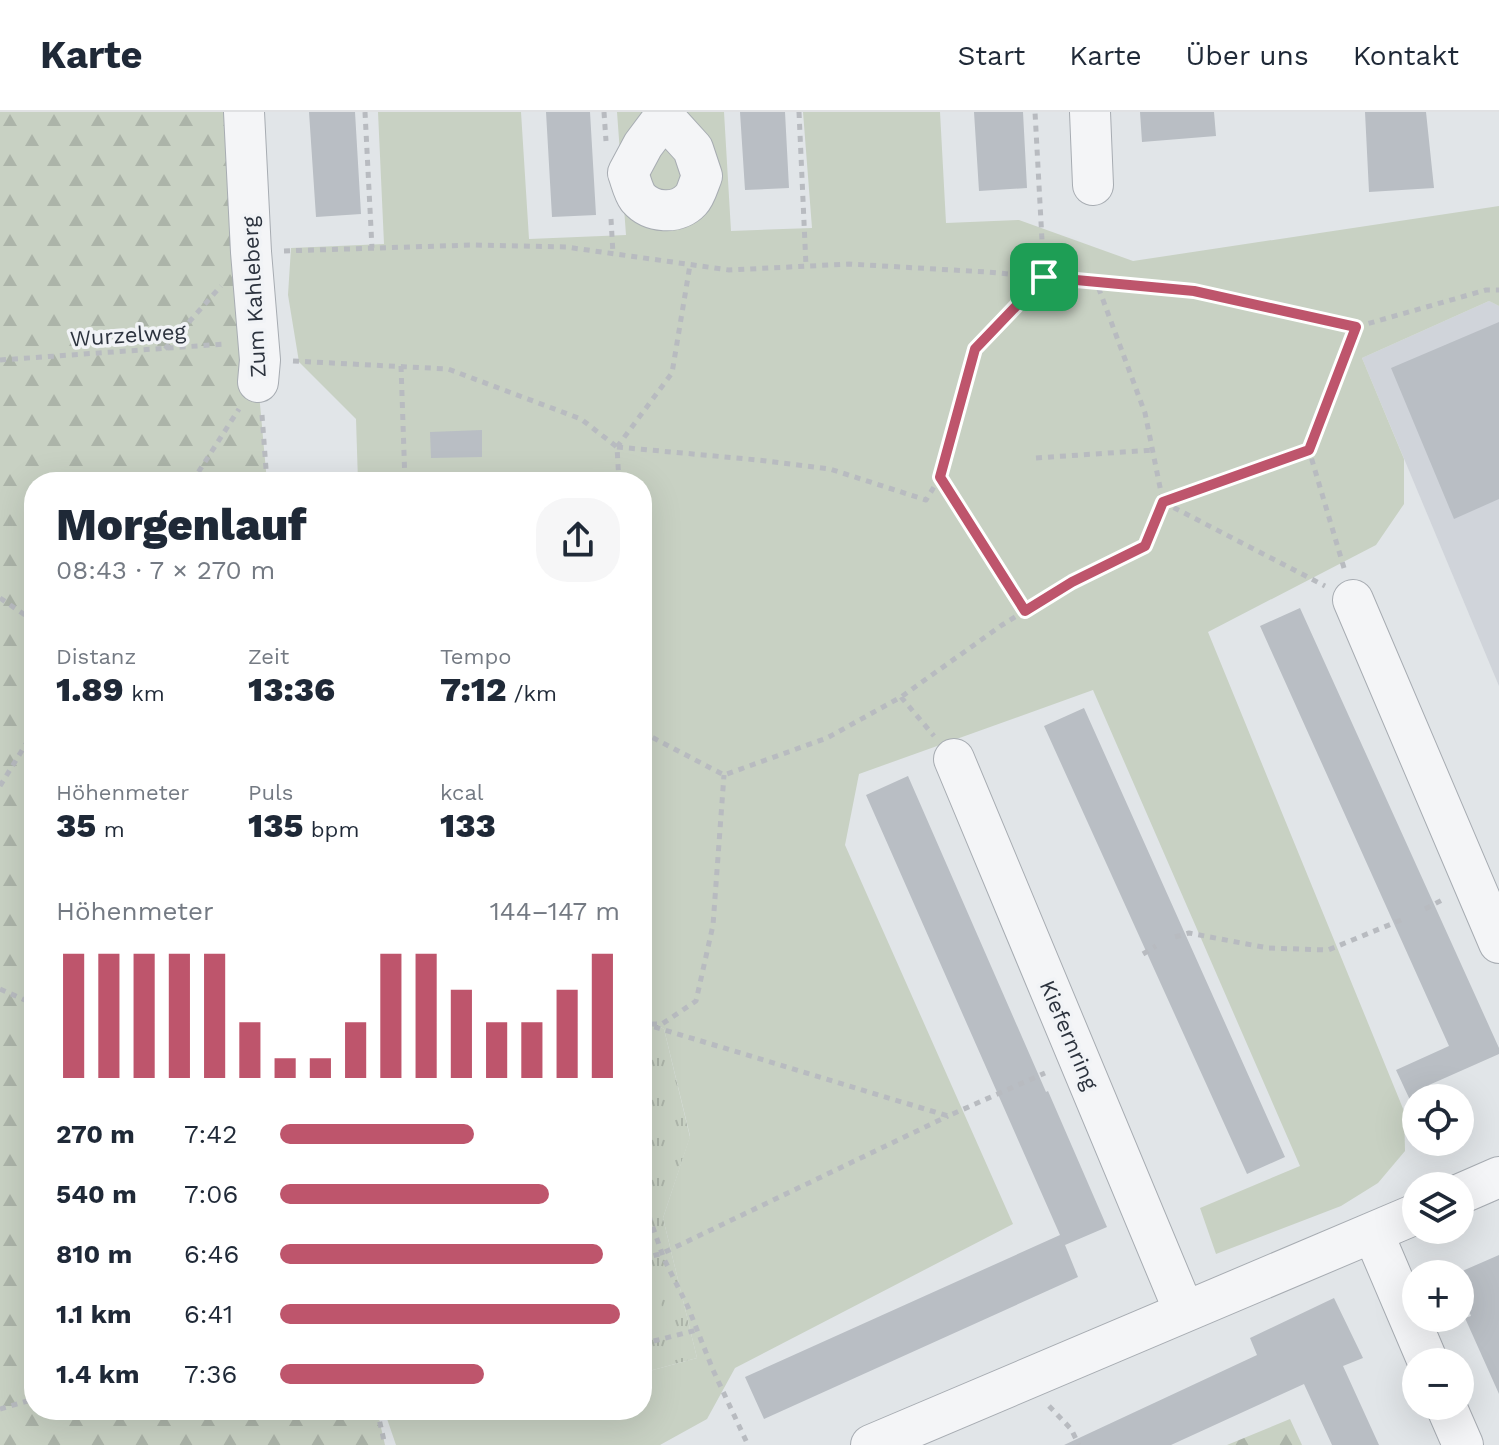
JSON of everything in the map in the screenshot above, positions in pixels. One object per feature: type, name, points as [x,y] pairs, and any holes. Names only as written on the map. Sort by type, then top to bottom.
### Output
[{"type":"street","name":"Zum Kahleberg","points":[[244,112],[259,361]]},
{"type":"street","points":[[1090,112],[1093,185]]},
{"type":"street","points":[[1353,600],[1499,943]]},
{"type":"street","name":"Kiefernring","points":[[954,759],[1184,1311]]},
{"type":"street","points":[[1474,1188],[1499,1177]]},
{"type":"street","points":[[871,1445],[1402,1220]]},
{"type":"street","points":[[1373,1233],[1422,1348]]},
{"type":"street","points":[[1452,1420],[1463,1445]]},
{"type":"path","points":[[365,112],[372,248]]},
{"type":"path","points":[[799,112],[806,266]]},
{"type":"path","points":[[617,447],[830,469],[926,500],[940,477],[975,349],[1044,277],[1035,112]]},
{"type":"path","points":[[165,349],[251,252],[472,245],[566,247],[729,270],[849,264],[1044,277],[1194,291],[1356,327],[1486,290],[1499,290]]},
{"type":"path","points":[[618,472],[617,447],[672,373],[690,265]]},
{"type":"path","points":[[652,737],[724,775],[827,738],[901,697],[1002,625],[1072,582],[1145,546],[1163,502],[1145,413],[1096,281]]},
{"type":"path","points":[[1353,600],[1309,450],[1356,327]]},
{"type":"path","name":"Wurzelweg","points":[[0,360],[165,349],[259,361],[448,369],[581,419],[617,447]]},
{"type":"path","points":[[199,472],[256,384],[259,361]]},
{"type":"path","name":"Zum Kahleberg","points":[[259,361],[266,472]]},
{"type":"path","points":[[401,366],[405,472]]},
{"type":"path","points":[[1036,458],[1153,450]]},
{"type":"path","points":[[1163,502],[1309,450]]},
{"type":"path","points":[[940,477],[1025,611]]},
{"type":"path","points":[[1163,502],[1353,600]]},
{"type":"path","points":[[0,598],[24,614]]},
{"type":"path","points":[[901,697],[954,759]]},
{"type":"path","points":[[0,786],[24,747]]},
{"type":"path","points":[[652,1024],[662,1024],[696,1001],[713,925],[724,775]]},
{"type":"path","points":[[1175,937],[1189,933],[1268,948],[1328,950],[1406,918]]},
{"type":"path","points":[[1143,954],[1156,946]]},
{"type":"path","points":[[0,989],[24,1000]]},
{"type":"path","points":[[652,1026],[948,1116]]},
{"type":"path","points":[[652,1256],[1045,1073]]},
{"type":"path","points":[[652,1224],[748,1445]]},
{"type":"path","points":[[652,1341],[697,1330]]},
{"type":"path","points":[[1022,1380],[1071,1429],[1079,1445]]},
{"type":"path","points":[[0,1409],[24,1402]]},
{"type":"path","points":[[379,1420],[385,1445]]},
{"type":"shaded area","points":[[1489,301],[1499,306],[1499,686],[1362,358]]},
{"type":"green space","points":[[0,112],[244,112],[258,382],[266,472],[24,472],[24,1420],[379,1420],[385,1445],[0,1445]]},
{"type":"green space","points":[[378,112],[521,112],[529,239],[626,235],[617,112],[724,112],[731,231],[812,228],[803,112],[940,112],[946,223],[1019,220],[1133,261],[1499,206],[1499,306],[1489,301],[1362,358],[1404,459],[1404,504],[1376,545],[1208,632],[1402,1106],[1402,1155],[1378,1183],[1341,1206],[1216,1254],[1200,1208],[1300,1166],[1093,690],[859,774],[845,845],[1013,1224],[735,1368],[707,1419],[660,1445],[396,1445],[387,1420],[652,1420],[652,1370],[697,1358],[663,1218],[690,1136],[664,1029],[652,1021],[652,472],[358,472],[356,419],[299,362],[288,295],[291,248],[384,244]]},
{"type":"green space","points":[[652,1021],[664,1029],[690,1137],[663,1218],[697,1358],[652,1370]]},
{"type":"green space","points":[[652,1278],[668,1329],[652,1334]]},
{"type":"green space","points":[[1290,1419],[1302,1445],[1227,1445]]},
{"type":"building","points":[[309,112],[355,112],[361,214],[316,217]]},
{"type":"building","points":[[546,112],[590,112],[596,215],[552,217]]},
{"type":"building","points":[[740,112],[785,112],[789,188],[745,190]]},
{"type":"building","points":[[974,112],[1023,112],[1027,188],[979,191]]},
{"type":"building","points":[[1140,112],[1214,112],[1216,136],[1142,142]]},
{"type":"building","points":[[1365,112],[1426,112],[1434,188],[1369,192]]},
{"type":"building","points":[[1499,322],[1499,499],[1454,519],[1391,368]]},
{"type":"building","points":[[482,430],[482,457],[431,458],[430,432]]},
{"type":"building","points":[[1300,608],[1499,1048],[1499,1054],[1431,1084],[1403,1084],[1396,1070],[1449,1046],[1260,626]]},
{"type":"building","points":[[1084,708],[1285,1157],[1247,1174],[1044,726]]},
{"type":"building","points":[[908,776],[1107,1227],[1065,1245],[1078,1277],[764,1419],[745,1377],[1060,1235],[866,795]]},
{"type":"building","points":[[1499,1255],[1499,1394],[1471,1332],[1474,1332],[1474,1266]]},
{"type":"building","points":[[1334,1298],[1363,1358],[1343,1366],[1379,1445],[1332,1445],[1304,1384],[1171,1445],[1064,1445],[1257,1355],[1250,1338]]},
{"type":"route","points":[[1044,277],[1194,291],[1356,327],[1309,450],[1163,502],[1145,546],[1072,582],[1025,611],[940,477],[975,349],[1044,277]]}]
